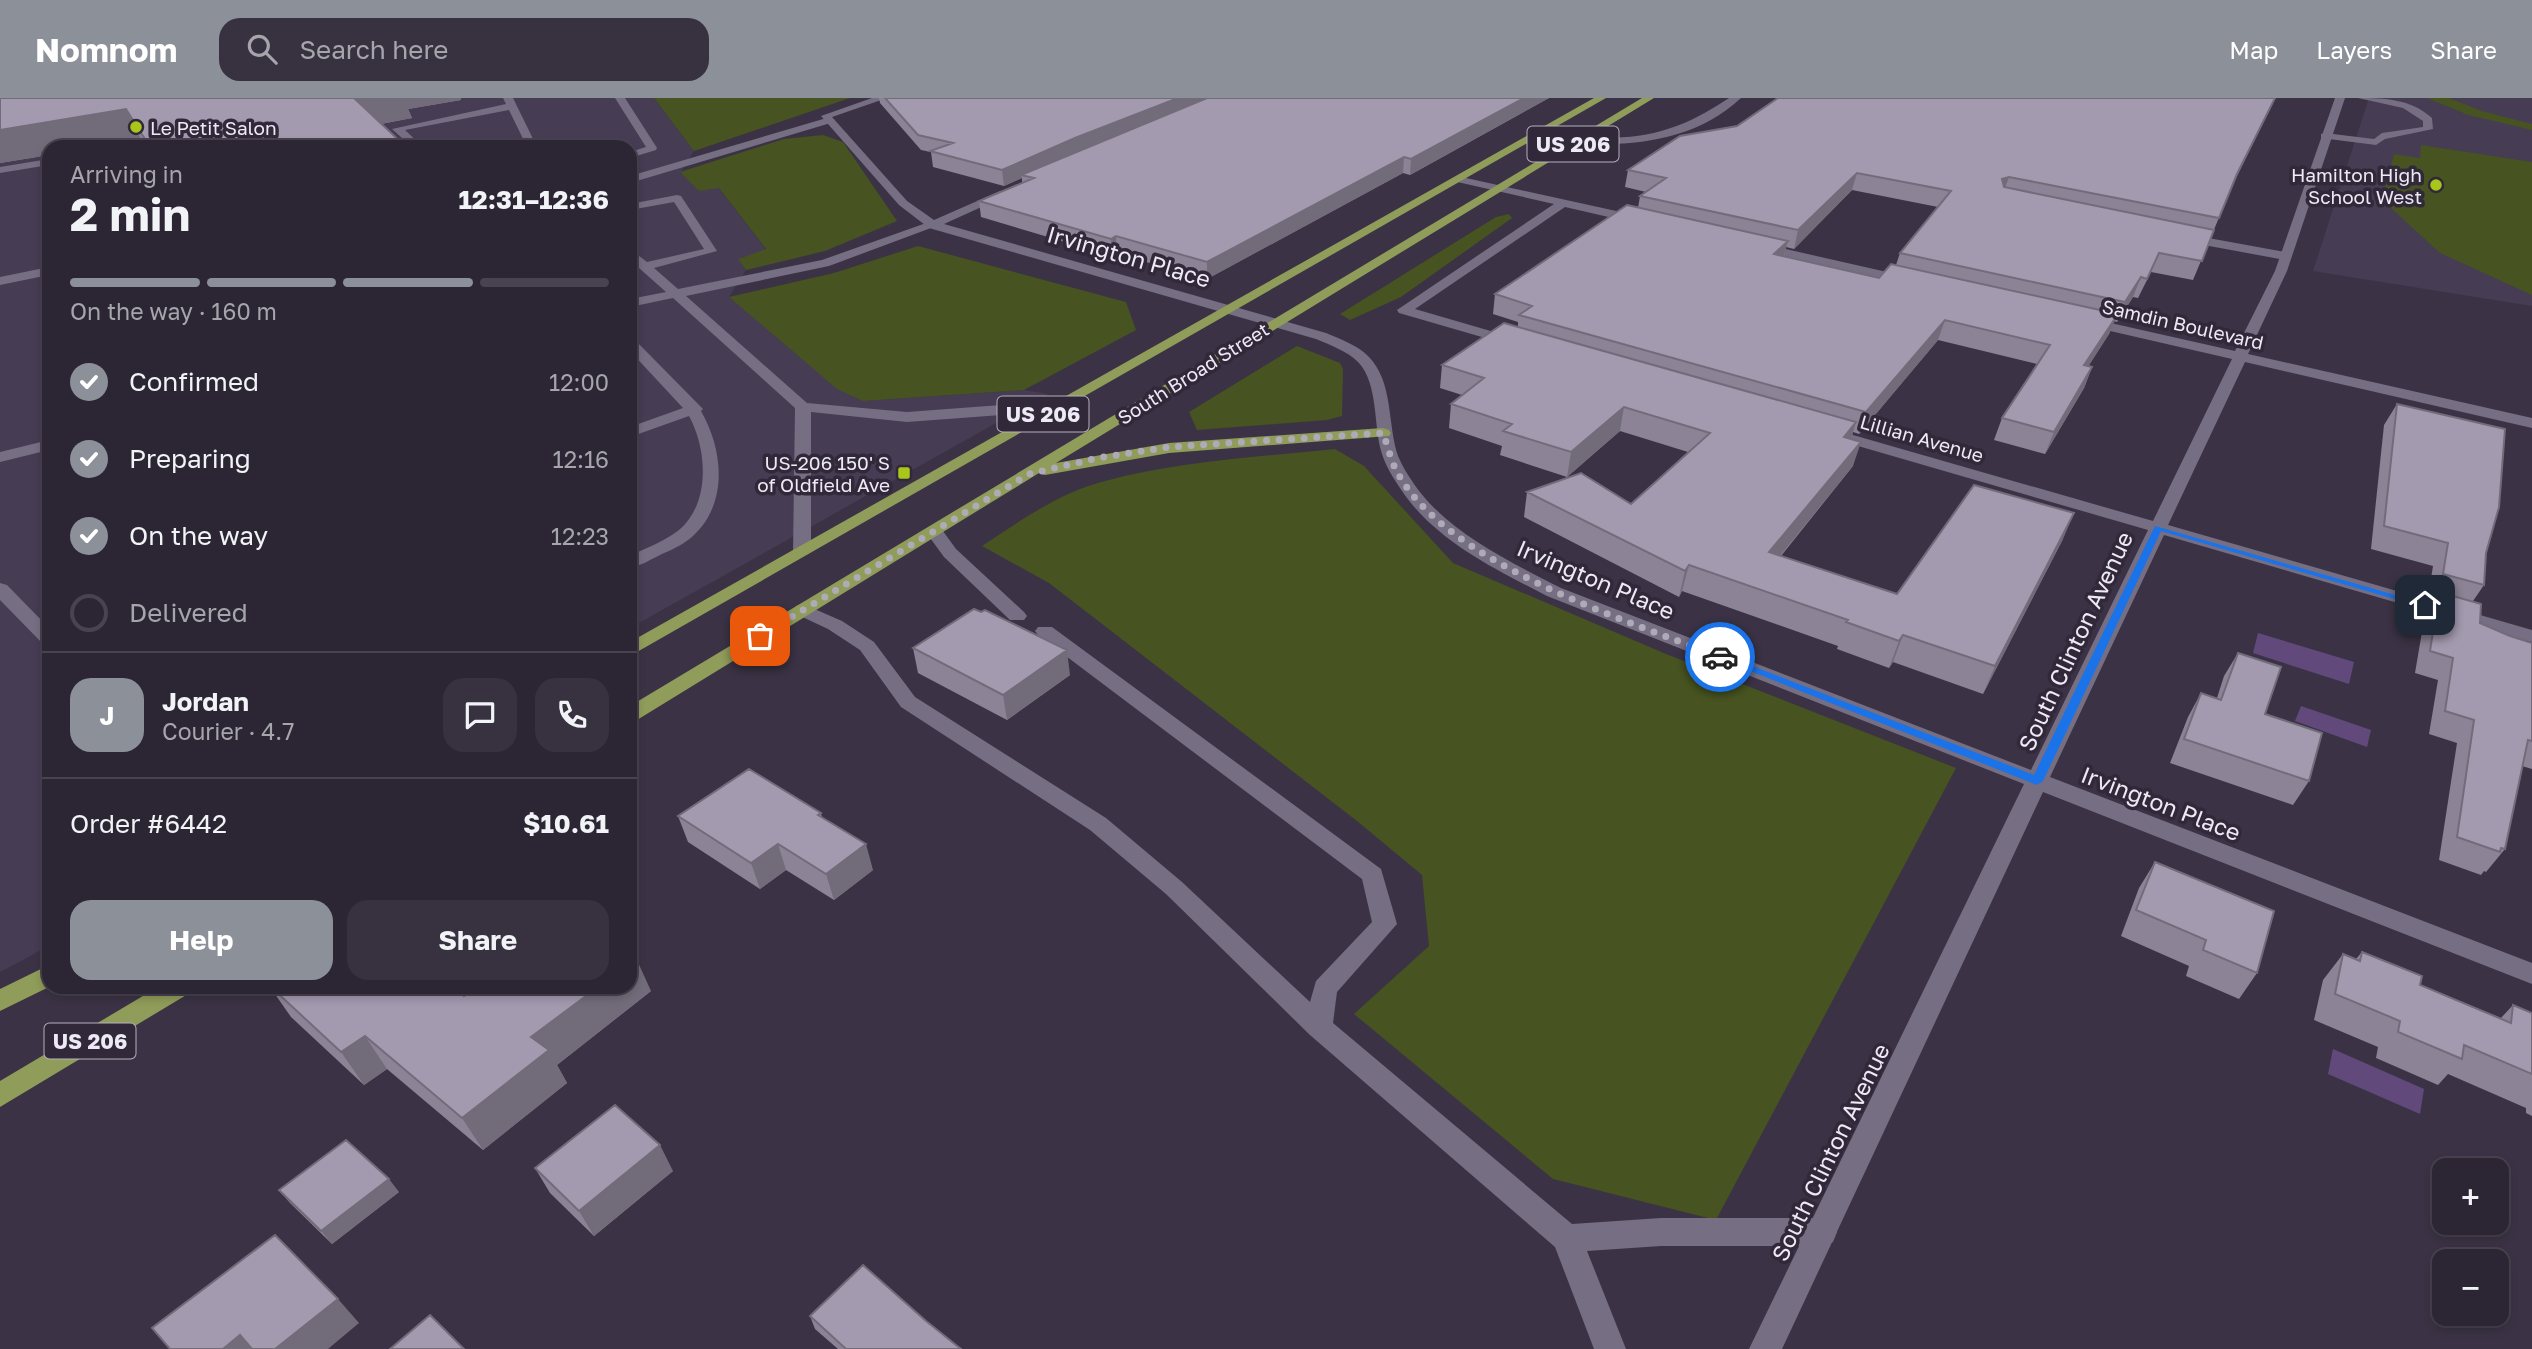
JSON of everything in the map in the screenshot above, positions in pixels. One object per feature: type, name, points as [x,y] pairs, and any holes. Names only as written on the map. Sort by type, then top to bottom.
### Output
[{"type":"main road","name":"South Broad Street","points":[[637,646],[1601,98]]},
{"type":"main road","name":"South Broad Street","points":[[637,711],[1649,98]]},
{"type":"main road","points":[[1029,474],[1098,458],[1169,447],[1383,433]]},
{"type":"main road","points":[[0,1001],[42,979]]},
{"type":"main road","name":"US 206","points":[[0,1095],[167,994]]},
{"type":"street","points":[[620,98],[652,148],[637,153]]},
{"type":"street","points":[[637,178],[828,118],[882,98]]},
{"type":"street","points":[[1580,140],[1612,143],[1671,136],[1737,98]]},
{"type":"street","name":"South Clinton Avenue","points":[[1765,1349],[2286,256],[2340,98]]},
{"type":"street","points":[[2325,136],[2376,142],[2382,136],[2428,129],[2428,120],[2422,113],[2404,106],[2363,98]]},
{"type":"street","points":[[410,140],[397,129],[510,102],[529,140]]},
{"type":"street","points":[[828,118],[903,203],[933,225]]},
{"type":"street","points":[[0,170],[42,163]]},
{"type":"street","points":[[1457,179],[1658,224]]},
{"type":"street","points":[[637,301],[824,262],[933,225],[1019,186]]},
{"type":"street","points":[[637,206],[677,198],[711,251],[646,266]]},
{"type":"street","points":[[1523,344],[1404,310],[1563,203]]},
{"type":"street","name":"Irvington Place","points":[[933,225],[1321,336],[1346,347],[1364,360],[1375,375],[1383,433],[1395,468],[1418,500],[1452,532],[1498,563],[1554,592],[2532,974]]},
{"type":"street","points":[[2173,236],[2286,256]]},
{"type":"street","points":[[1739,243],[1928,286]]},
{"type":"street","points":[[637,259],[803,407],[907,416],[1057,406]]},
{"type":"street","points":[[0,281],[42,272]]},
{"type":"street","name":"Samdin Boulevard","points":[[2064,317],[2532,423]]},
{"type":"street","points":[[637,350],[695,409],[712,448],[712,482],[700,518],[684,535],[637,559]]},
{"type":"street","points":[[802,552],[803,407]]},
{"type":"street","points":[[637,430],[695,409]]},
{"type":"street","name":"Lillian Avenue","points":[[1814,428],[2532,636]]},
{"type":"street","points":[[0,457],[42,447]]},
{"type":"street","points":[[934,531],[950,553],[1017,616]]},
{"type":"street","points":[[0,589],[42,629]]},
{"type":"street","points":[[803,610],[835,625],[867,646],[908,702],[945,723],[1098,824],[1174,888],[1319,1027],[1567,1238],[1610,1349]]},
{"type":"street","points":[[1045,631],[1373,875],[1385,924],[1325,988],[1319,1027]]},
{"type":"street","points":[[1567,1238],[1661,1232],[1822,1232]]},
{"type":"shaded area","points":[[0,98],[654,98],[694,151],[680,173],[719,188],[766,250],[739,259],[746,270],[729,297],[863,401],[1024,390],[1048,394],[637,624],[637,140],[42,140],[42,950],[0,972]]},
{"type":"shaded area","name":"Hamilton High School West","points":[[2369,98],[2532,98],[2532,306],[2313,271]]},
{"type":"shaded area","points":[[2258,633],[2354,662],[2349,684],[2253,653]]},
{"type":"shaded area","points":[[2301,706],[2371,730],[2367,747],[2295,721]]},
{"type":"shaded area","points":[[2333,1049],[2424,1089],[2420,1114],[2328,1074]]},
{"type":"green space","points":[[654,98],[850,98],[694,151]]},
{"type":"green space","points":[[2427,98],[2449,98],[2482,111],[2532,124],[2532,130],[2468,115]]},
{"type":"green space","points":[[823,135],[843,142],[897,221],[825,251],[746,270],[738,259],[766,249],[719,188],[699,191],[680,172],[784,139]]},
{"type":"green space","points":[[2421,145],[2532,162],[2532,295],[2440,253],[2382,200],[2394,154],[2420,158]]},
{"type":"green space","points":[[1509,214],[1512,218],[1401,297],[1350,320],[1340,314],[1496,217]]},
{"type":"green space","points":[[918,246],[1126,302],[1136,330],[1024,390],[863,401],[837,389],[729,297],[834,273]]},
{"type":"green space","points":[[1297,346],[1340,363],[1343,369],[1342,416],[1327,420],[1197,430],[1189,412]]},
{"type":"green space","points":[[1335,449],[1364,466],[1453,563],[1666,654],[1956,768],[1716,1220],[1553,1179],[1354,1014],[1429,946],[1422,875],[1357,821],[1049,583],[982,546],[1056,500],[1105,481],[1191,464]]},
{"type":"building","points":[[0,98],[354,98],[399,140],[146,140],[126,109],[0,130]]},
{"type":"building","points":[[885,98],[1178,98],[1002,170],[930,151],[953,143],[918,135]]},
{"type":"building","points":[[1207,98],[1524,98],[1411,159],[1404,157],[1207,262],[1116,236],[1111,239],[979,201],[1034,178],[1021,175]]},
{"type":"building","points":[[1778,98],[2275,98],[2237,174],[2219,218],[2009,177],[2002,179],[2004,187],[2214,230],[2202,261],[2159,253],[2147,279],[2141,277],[2125,302],[1900,253],[1951,191],[1857,173],[1798,230],[1640,196],[1666,178],[1628,170],[1680,136],[1737,126]]},
{"type":"building","points":[[1627,205],[1788,241],[1774,254],[1879,278],[1891,264],[2118,314],[2084,365],[2092,367],[2054,432],[2002,418],[2050,345],[1945,320],[1866,412],[1519,315],[1532,306],[1495,294]]},
{"type":"building","points":[[1504,323],[1856,422],[1844,437],[1861,442],[1769,552],[1897,594],[1974,485],[2074,513],[1995,666],[1903,635],[1899,641],[1846,622],[1848,620],[1689,565],[1685,571],[1527,492],[1581,473],[1631,504],[1710,433],[1624,407],[1571,452],[1503,431],[1512,424],[1451,404],[1484,378],[1442,365]]},
{"type":"building","points":[[2397,404],[2505,429],[2499,507],[2486,553],[2484,585],[2443,574],[2448,543],[2384,526]]},
{"type":"building","points":[[2439,592],[2481,604],[2480,623],[2532,643],[2532,741],[2528,740],[2505,849],[2501,848],[2500,852],[2457,837],[2474,720],[2445,711],[2453,658],[2430,651]]},
{"type":"building","points":[[974,609],[981,612],[985,610],[1067,650],[1003,695],[913,648]]},
{"type":"building","points":[[2238,653],[2281,667],[2265,714],[2322,733],[2309,781],[2184,739],[2201,693],[2221,700]]},
{"type":"building","points":[[749,769],[866,844],[826,874],[778,844],[751,863],[678,816]]},
{"type":"building","points":[[2155,862],[2274,911],[2257,973],[2203,950],[2206,940],[2136,910]]},
{"type":"building","points":[[2362,952],[2422,976],[2420,985],[2511,1023],[2513,1005],[2532,1013],[2532,1074],[2464,1045],[2462,1059],[2398,1032],[2400,1021],[2335,994],[2343,954],[2360,961]]},
{"type":"building","points":[[279,994],[589,994],[531,1037],[549,1050],[462,1118],[365,1036],[341,1052]]},
{"type":"building","points":[[615,1105],[660,1145],[579,1211],[535,1168]]},
{"type":"building","points":[[346,1140],[389,1179],[321,1231],[279,1190]]},
{"type":"building","points":[[275,1235],[338,1299],[275,1349],[252,1349],[240,1335],[223,1349],[170,1349],[152,1328]]},
{"type":"building","points":[[863,1265],[961,1349],[846,1349],[810,1316]]},
{"type":"building","points":[[430,1315],[464,1349],[390,1349]]},
{"type":"way so far","points":[[760,636],[1029,474],[1098,458],[1169,447],[1383,433],[1395,468],[1418,500],[1452,532],[1498,563],[1554,592],[1720,657]]},
{"type":"place","name":"Le Petit Salon","points":[[136,127]]},
{"type":"place","name":"Hamilton High School West","points":[[2436,185]]},
{"type":"place","name":"US-206 150' S of Oldfield Ave","points":[[904,473]]},
{"type":"route","points":[[1720,657],[2037,781],[2158,528],[2425,605]]}]
